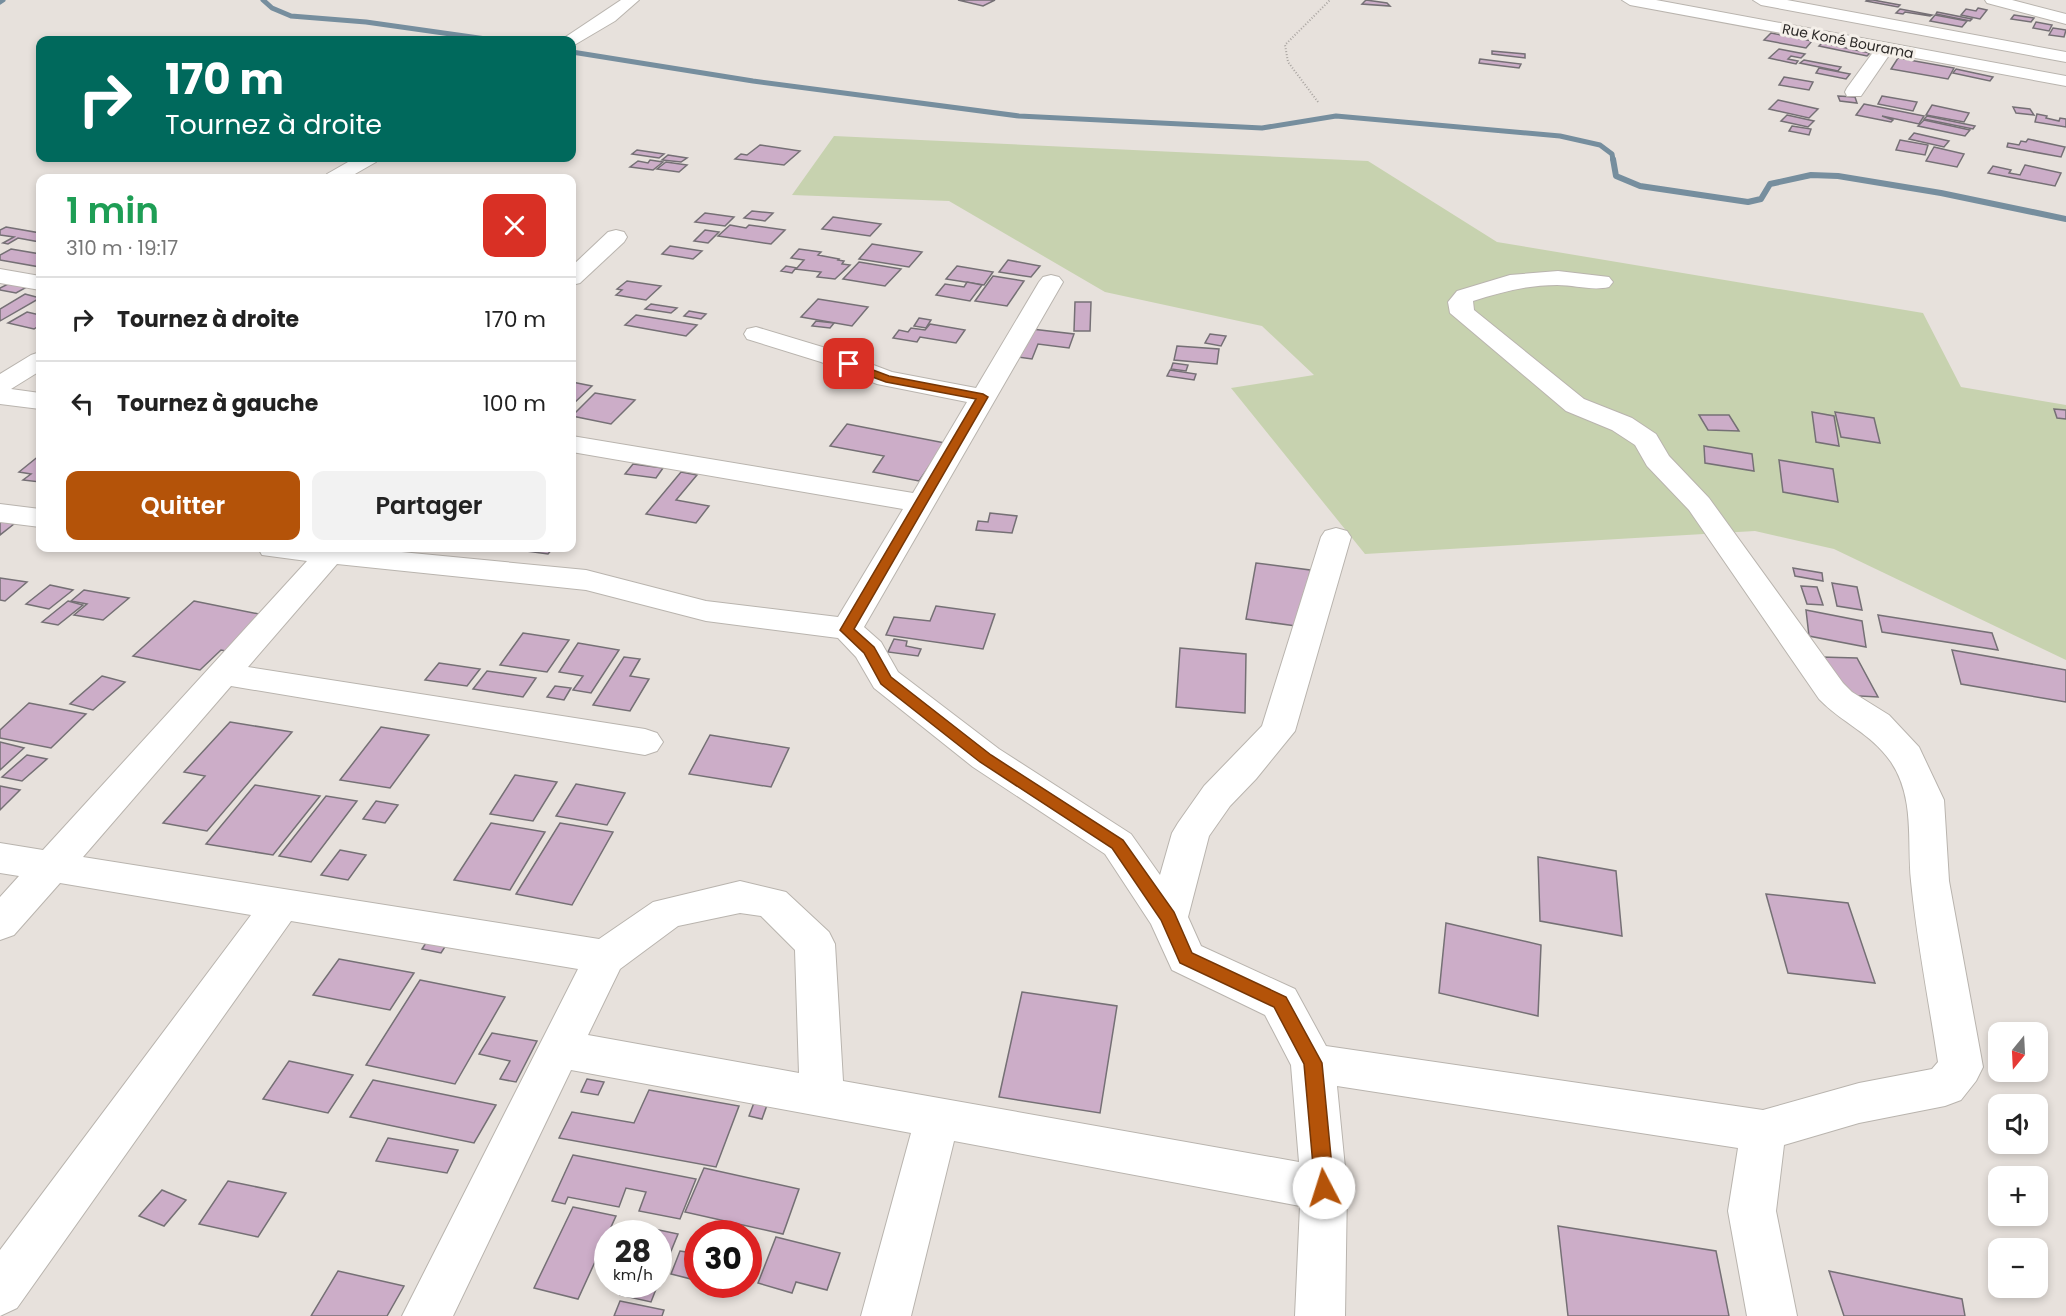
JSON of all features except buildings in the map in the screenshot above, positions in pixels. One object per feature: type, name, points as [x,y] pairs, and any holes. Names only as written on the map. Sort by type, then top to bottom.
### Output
[{"type":"main road","points":[[576,36],[609,17],[631,0]]},
{"type":"main road","name":"Rue Koné Bourama","points":[[1630,0],[2066,81]]},
{"type":"main road","points":[[1761,0],[2066,57]]},
{"type":"main road","points":[[1994,0],[2066,19]]},
{"type":"main road","points":[[2027,0],[2066,4]]},
{"type":"main road","points":[[1854,92],[1885,48]]},
{"type":"main road","points":[[341,174],[362,162]]},
{"type":"main road","points":[[576,275],[616,237]]},
{"type":"main road","points":[[0,276],[36,283]]},
{"type":"main road","points":[[1313,1063],[1763,1131],[1859,1103],[1945,1086],[1961,1067],[1930,881],[1926,800],[1906,756],[1877,724],[1830,691],[1699,504],[1657,460],[1646,440],[1622,424],[1575,405],[1462,313],[1460,302],[1465,296],[1518,280],[1558,278],[1601,282]]},
{"type":"main road","points":[[847,630],[1051,282]]},
{"type":"main road","points":[[756,334],[830,357],[886,379],[983,397]]},
{"type":"main road","points":[[2,385],[36,363]]},
{"type":"main road","points":[[2,385],[36,399]]},
{"type":"main road","points":[[576,445],[921,503]]},
{"type":"main road","points":[[0,513],[36,518]]},
{"type":"main road","points":[[1168,917],[1191,833],[1217,796],[1278,730],[1336,537]]},
{"type":"main road","points":[[0,924],[332,552]]},
{"type":"main road","points":[[342,552],[586,580],[706,611],[847,630],[869,650],[886,680],[986,758],[1118,844],[1168,917],[1186,958],[1280,1002],[1313,1063],[1324,1188],[1320,1316]]},
{"type":"main road","points":[[224,674],[645,742]]},
{"type":"main road","points":[[0,858],[605,957]]},
{"type":"main road","points":[[427,1316],[605,957],[667,913],[740,897],[772,903],[815,944],[822,1097]]},
{"type":"main road","points":[[0,1292],[281,904]]},
{"type":"main road","points":[[560,1049],[1324,1188]]},
{"type":"main road","points":[[886,1316],[938,1118]]},
{"type":"main road","points":[[1763,1131],[1752,1211],[1772,1316]]},
{"type":"path","points":[[1318,102],[1287,63],[1285,45],[1330,0]]},
{"type":"green space","points":[[834,136],[1368,161],[1497,242],[1923,313],[1961,387],[2066,405],[2066,660],[1834,549],[1755,531],[1365,554],[1231,388],[1314,375],[1262,326],[1105,292],[949,201],[792,195]]},
{"type":"waterway","points":[[263,0],[272,8],[291,16],[366,22],[465,36]]},
{"type":"waterway","points":[[576,53],[753,81],[1019,116],[1262,128],[1336,116],[1560,136],[1600,145],[1612,154],[1613,160]]},
{"type":"waterway","points":[[1613,159],[1616,176],[1640,186],[1748,202],[1761,199],[1770,184],[1811,175],[1838,176],[1941,193],[2066,219]]},
{"type":"route","points":[[849,364],[886,379],[983,397],[847,630],[869,650],[886,680],[986,758],[1118,844],[1168,917],[1186,958],[1280,1002],[1313,1063],[1324,1188]]}]
